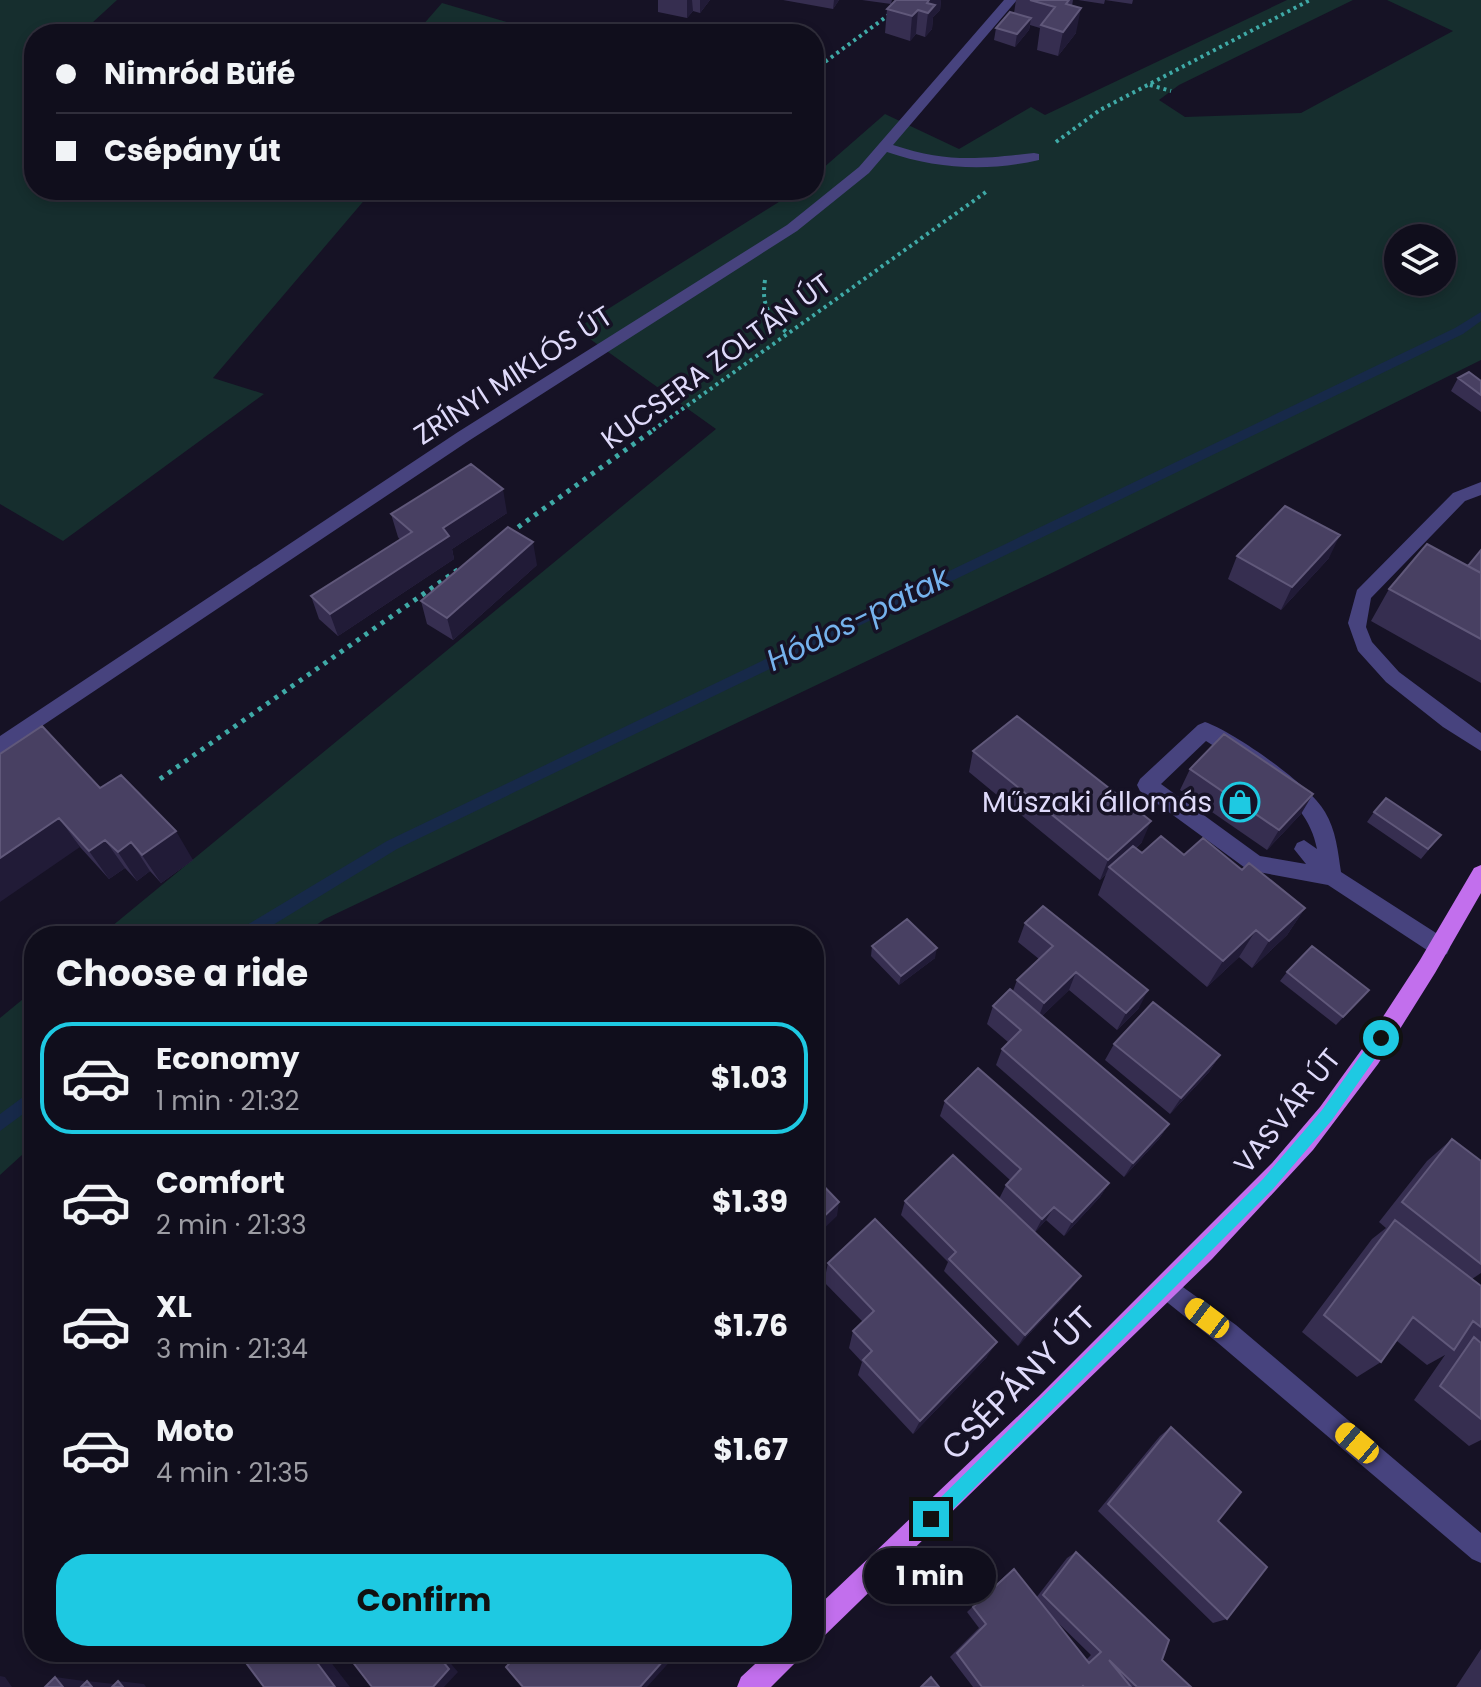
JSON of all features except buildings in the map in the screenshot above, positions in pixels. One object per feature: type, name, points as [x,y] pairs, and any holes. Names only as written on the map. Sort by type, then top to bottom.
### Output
[{"type":"main road","name":"VASVÁR ÚT","points":[[1166,1287],[1268,1184],[1327,1115],[1440,947],[1481,874]]},
{"type":"main road","name":"CSÉPÁNY ÚT","points":[[824,1619],[954,1497],[1166,1287]]},
{"type":"main road","points":[[751,1687],[777,1662]]},
{"type":"street","name":"ZRÍNYI MIKLÓS ÚT","points":[[0,746],[464,436],[792,228],[831,199],[884,147],[1011,0]]},
{"type":"street","points":[[884,147],[915,157],[967,165],[1034,157]]},
{"type":"street","points":[[1477,733],[1385,672],[1365,649],[1358,631],[1358,612],[1363,595],[1459,497],[1481,488]]},
{"type":"street","points":[[1205,730],[1293,790],[1312,807],[1320,820],[1332,877],[1255,864],[1147,785],[1205,730]]},
{"type":"street","points":[[1304,849],[1332,877],[1440,947]]},
{"type":"street","points":[[1166,1287],[1239,1344],[1481,1550]]},
{"type":"path","name":"KUCSERA ZOLTÁN ÚT","points":[[500,540],[1100,110],[1310,0]]},
{"type":"path","points":[[824,63],[892,12]]},
{"type":"path","points":[[1149,84],[1171,91]]},
{"type":"path","points":[[788,334],[772,318],[762,299],[768,271],[792,228]]},
{"type":"path","points":[[160,779],[461,568]]},
{"type":"green space","points":[[0,0],[117,0],[91,24],[24,24],[24,200],[364,200],[213,378],[264,394],[63,541],[0,504]]},
{"type":"green space","points":[[1287,0],[1353,0],[1179,85],[1159,100],[1185,117],[1301,113],[1453,31],[1387,0],[1481,0],[1481,360],[1056,571],[315,926],[112,926],[716,429],[576,329],[782,200],[824,200],[824,167],[885,114],[959,149],[1031,107],[1045,115]]},
{"type":"green space","points":[[442,3],[513,24],[424,24]]},
{"type":"green space","points":[[24,998],[24,1153],[0,1175],[0,1018]]},
{"type":"waterway","name":"Hódos-patak","points":[[258,926],[392,845],[1459,331],[1481,316]]},
{"type":"waterway","name":"Hódos-patak","points":[[0,1124],[24,1104]]},
{"type":"place","name":"Műszaki állomás","points":[[1240,802]]},
{"type":"route","points":[[931,1519],[1268,1184],[1327,1115],[1381,1038]]}]
